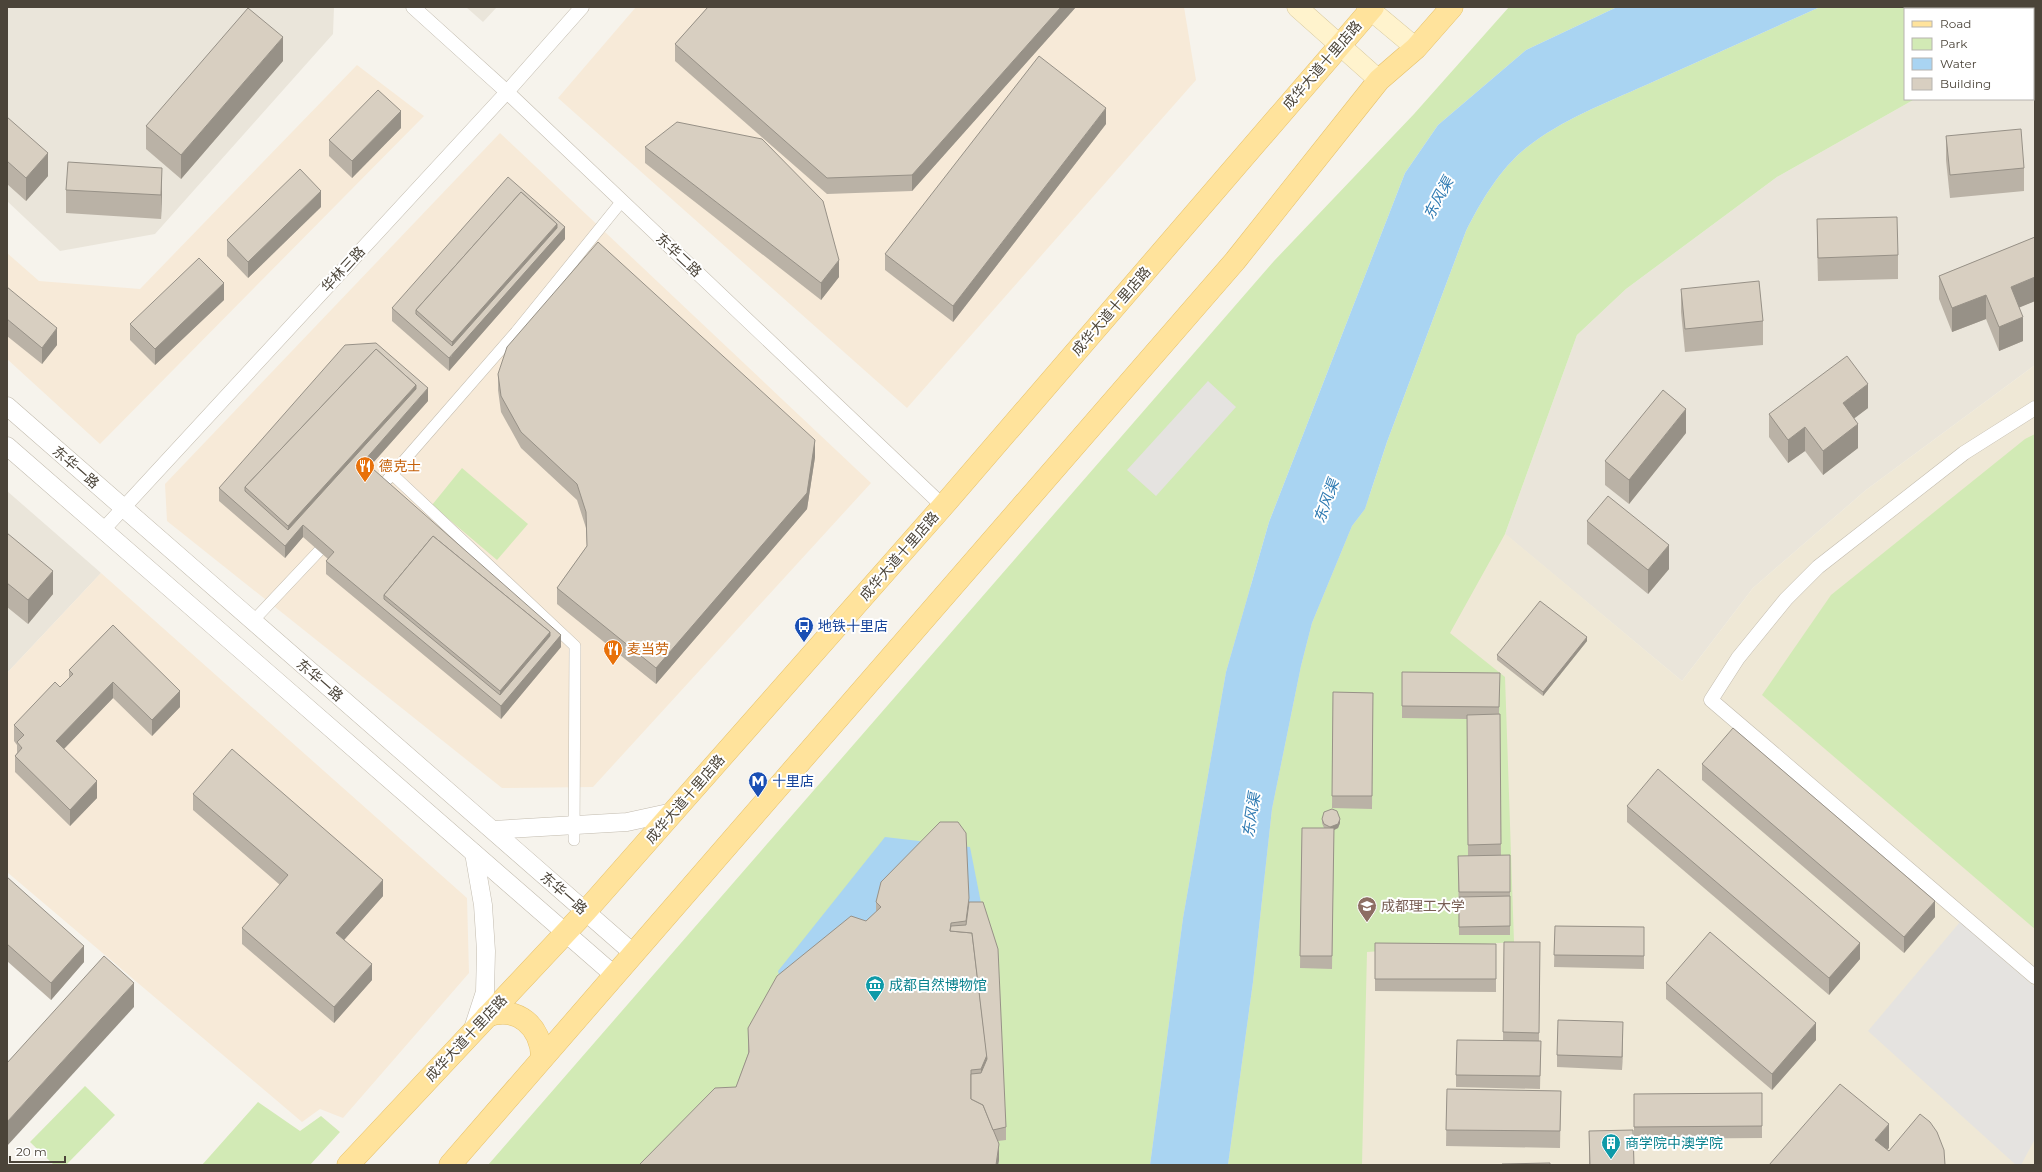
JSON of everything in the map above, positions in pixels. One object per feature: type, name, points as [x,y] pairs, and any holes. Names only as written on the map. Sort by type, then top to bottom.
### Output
[{"type":"main road","points":[[1298,7],[1379,80]]},
{"type":"main road","points":[[450,1165],[1235,261],[1379,80],[1416,48],[1452,7]]},
{"type":"main road","points":[[1370,8],[1416,48]]},
{"type":"main road","name":"成华大道十里店路","points":[[348,1165],[586,911],[944,506],[1341,45],[1370,8]]},
{"type":"main road","points":[[487,1016],[498,1012],[517,1015],[535,1030],[542,1045],[542,1058]]},
{"type":"street","name":"东华二路","points":[[413,7],[507,92],[944,506]]},
{"type":"street","name":"华林三路","points":[[103,530],[507,92],[582,7]]},
{"type":"street","points":[[380,487],[393,475],[516,332],[622,201]]},
{"type":"street","name":"东华一路","points":[[7,406],[633,953]]},
{"type":"street","points":[[2035,408],[1964,453],[1818,567],[1781,605],[1738,658],[1711,700],[2035,977]]},
{"type":"street","name":"东华一路","points":[[7,446],[614,975]]},
{"type":"street","points":[[393,475],[574,646],[574,833]]},
{"type":"street","points":[[253,621],[319,552]]},
{"type":"street","points":[[493,830],[574,833],[673,812]]},
{"type":"street","points":[[472,1032],[485,992],[486,951],[483,905],[474,853]]},
{"type":"shaded area","points":[[7,7],[334,7],[333,34],[155,234],[60,251],[7,201]]},
{"type":"shaded area","points":[[466,7],[497,7],[483,22]]},
{"type":"shaded area","points":[[636,7],[1184,7],[1196,80],[907,408],[558,98]]},
{"type":"shaded area","points":[[2034,46],[2035,365],[1866,490],[1753,588],[1682,681],[1505,534],[1577,335],[1626,289],[1777,177],[1913,100],[2034,100]]},
{"type":"shaded area","points":[[357,65],[424,116],[100,444],[7,359],[7,253],[39,281],[140,289]]},
{"type":"shaded area","points":[[500,133],[871,483],[593,787],[502,788],[167,521],[165,484]]},
{"type":"shaded area","name":"成都理工大学","points":[[2035,365],[2035,1165],[488,1165],[1417,460],[1682,681],[1753,588],[1866,490]]},
{"type":"shaded area","points":[[1208,381],[1236,407],[1156,496],[1127,470]]},
{"type":"shaded area","points":[[7,491],[101,573],[7,673]]},
{"type":"shaded area","points":[[101,573],[467,898],[469,973],[343,1118],[320,1109],[302,1122],[7,872],[7,673]]},
{"type":"shaded area","points":[[1960,922],[2035,987],[2035,1139],[2021,1165],[2016,1165],[1868,1031]]},
{"type":"green space","name":"成都自然博物馆","points":[[1509,7],[1617,7],[1526,50],[1438,125],[1405,173],[1269,522],[1226,672],[1183,918],[1150,1165],[488,1165],[1274,261],[1414,114]]},
{"type":"green space","points":[[1820,7],[2035,7],[2034,46],[2034,8],[1904,8],[1904,100],[1913,100],[1777,177],[1626,289],[1577,335],[1505,534],[1450,633],[1505,677],[1514,942],[1367,952],[1362,1165],[1228,1165],[1253,982],[1272,809],[1301,666],[1312,623],[1352,526],[1365,509],[1387,442],[1466,231],[1478,208],[1492,186],[1508,166],[1526,148],[1554,129],[1600,105]]},
{"type":"green space","points":[[2035,434],[2035,929],[1762,695],[1831,595],[2025,439]]},
{"type":"green space","points":[[462,468],[528,524],[497,560],[432,505]]},
{"type":"green space","points":[[85,1086],[115,1115],[66,1165],[54,1165],[30,1142]]},
{"type":"green space","points":[[258,1102],[300,1131],[321,1116],[340,1132],[310,1165],[202,1165]]},
{"type":"water","name":"东风渠","points":[[1617,7],[1820,7],[1600,105],[1554,129],[1517,156],[1492,186],[1478,208],[1466,231],[1387,442],[1365,509],[1352,526],[1312,623],[1301,666],[1272,809],[1253,982],[1228,1165],[1150,1165],[1183,918],[1226,672],[1269,522],[1405,173],[1438,125],[1526,50]]},
{"type":"water","points":[[885,837],[970,847],[982,908],[782,989],[778,971]]},
{"type":"building","points":[[708,7],[1061,7],[912,175],[827,178],[675,44]]},
{"type":"building","points":[[248,8],[283,37],[181,155],[146,126]]},
{"type":"building","points":[[1039,56],[1106,108],[953,306],[885,254]]},
{"type":"building","points":[[378,90],[401,111],[352,161],[329,140]]},
{"type":"building","points":[[7,117],[48,153],[26,178],[7,161]]},
{"type":"building","points":[[677,122],[762,139],[823,201],[839,260],[821,283],[645,147]]},
{"type":"building","points":[[2021,129],[2024,168],[1950,175],[1946,136]]},
{"type":"building","points":[[68,162],[162,168],[161,195],[66,190]]},
{"type":"building","points":[[300,169],[321,191],[248,262],[227,240]]},
{"type":"building","points":[[508,177],[565,227],[449,358],[392,308]],"holes":[[[521,192],[557,224],[557,228],[452,346],[416,314],[416,310]]]},
{"type":"building","points":[[521,192],[557,224],[452,342],[416,310]]},
{"type":"building","points":[[1897,217],[1898,255],[1818,258],[1817,219]]},
{"type":"building","points":[[2035,237],[2035,277],[2011,287],[2023,317],[1999,327],[1986,295],[1952,308],[1939,276]]},
{"type":"building","points":[[598,242],[815,440],[807,493],[656,668],[557,588],[587,546],[586,512],[577,484],[521,432],[501,396],[498,374],[507,347]]},
{"type":"building","points":[[199,258],[224,283],[155,349],[130,324]]},
{"type":"building","points":[[1759,281],[1763,321],[1685,329],[1681,289]]},
{"type":"building","points":[[7,287],[57,328],[42,348],[7,319]]},
{"type":"building","points":[[376,343],[428,388],[364,461],[561,635],[501,706],[326,561],[334,552],[303,525],[285,546],[219,488],[345,345]],"holes":[[[376,349],[416,385],[416,389],[288,530],[245,491],[245,487]],[[433,536],[550,632],[550,636],[500,695],[384,599],[384,595]]]},
{"type":"building","points":[[376,349],[416,385],[288,526],[245,487]]},
{"type":"building","points":[[1847,356],[1868,384],[1843,403],[1858,424],[1823,451],[1805,427],[1788,440],[1769,414]]},
{"type":"building","points":[[1663,390],[1686,409],[1629,480],[1605,461]]},
{"type":"building","points":[[1608,496],[1669,545],[1648,570],[1587,521]]},
{"type":"building","points":[[7,533],[53,571],[28,600],[7,583]]},
{"type":"building","points":[[433,536],[550,632],[500,691],[384,595]]},
{"type":"building","points":[[1540,601],[1587,637],[1543,692],[1497,655]]},
{"type":"building","points":[[113,625],[180,691],[152,720],[113,682],[56,741],[97,781],[70,810],[15,756],[22,748],[17,742],[24,735],[14,725],[55,682],[60,687],[73,674],[69,670]]},
{"type":"building","points":[[1402,672],[1500,673],[1499,707],[1402,706]]},
{"type":"building","points":[[1333,692],[1373,693],[1372,796],[1332,796]]},
{"type":"building","points":[[1500,714],[1501,844],[1468,845],[1467,715]]},
{"type":"building","points":[[1733,728],[1935,901],[1904,937],[1702,764]]},
{"type":"building","points":[[232,749],[383,880],[336,933],[372,964],[334,1007],[242,928],[288,875],[193,794]]},
{"type":"building","points":[[1658,769],[1860,943],[1829,978],[1627,806]]},
{"type":"building","points":[[1332,809],[1337,811],[1340,819],[1338,824],[1330,827],[1324,824],[1322,819],[1324,812]]},
{"type":"building","name":"成都自然博物馆","points":[[940,822],[958,822],[966,833],[969,898],[966,921],[951,923],[950,931],[972,933],[987,1055],[981,1069],[971,1070],[971,1099],[983,1105],[999,1144],[996,1165],[639,1165],[715,1088],[736,1087],[749,1052],[748,1028],[777,976],[851,916],[866,921],[881,907],[876,902],[881,882]]},
{"type":"building","points":[[1302,828],[1334,828],[1332,956],[1300,956]]},
{"type":"building","points":[[1510,855],[1510,892],[1459,892],[1458,856]]},
{"type":"building","points":[[7,877],[84,946],[51,983],[7,944]]},
{"type":"building","points":[[1510,896],[1510,926],[1459,927],[1459,897]]},
{"type":"building","points":[[969,902],[983,902],[998,949],[1006,1127],[993,1130],[983,1105],[971,1099],[971,1074],[981,1073],[987,1059],[972,933],[950,931],[951,926],[966,925]]},
{"type":"building","points":[[1555,926],[1644,927],[1644,956],[1554,955]]},
{"type":"building","points":[[1710,932],[1816,1023],[1772,1074],[1666,983]]},
{"type":"building","points":[[1504,942],[1540,942],[1539,1033],[1503,1032]]},
{"type":"building","points":[[1375,943],[1496,944],[1496,979],[1375,979]]},
{"type":"building","points":[[104,956],[134,983],[7,1122],[7,1063]]},
{"type":"building","points":[[1558,1020],[1623,1022],[1622,1057],[1557,1055]]},
{"type":"building","points":[[1457,1040],[1541,1041],[1540,1076],[1456,1075]]},
{"type":"building","points":[[1840,1084],[1889,1124],[1875,1140],[1889,1151],[1920,1114],[1930,1122],[1937,1132],[1944,1150],[1945,1165],[1769,1165]]},
{"type":"building","points":[[1447,1089],[1561,1091],[1560,1131],[1446,1130]]},
{"type":"building","points":[[1762,1093],[1762,1126],[1634,1127],[1634,1094]]},
{"type":"building","points":[[1633,1130],[1634,1165],[1590,1165],[1589,1131]]},
{"type":"building","points":[[1550,1163],[1550,1165],[1502,1165],[1502,1164]]},
{"type":"place","name":"德克士","points":[[365,483]]},
{"type":"place","name":"地铁十里店","points":[[804,643]]},
{"type":"place","name":"麦当劳","points":[[613,666]]},
{"type":"place","name":"十里店","points":[[758,798]]},
{"type":"place","name":"成都理工大学","points":[[1367,923]]},
{"type":"place","name":"成都自然博物馆","points":[[875,1002]]},
{"type":"place","name":"商学院中澳学院","points":[[1611,1160]]}]
